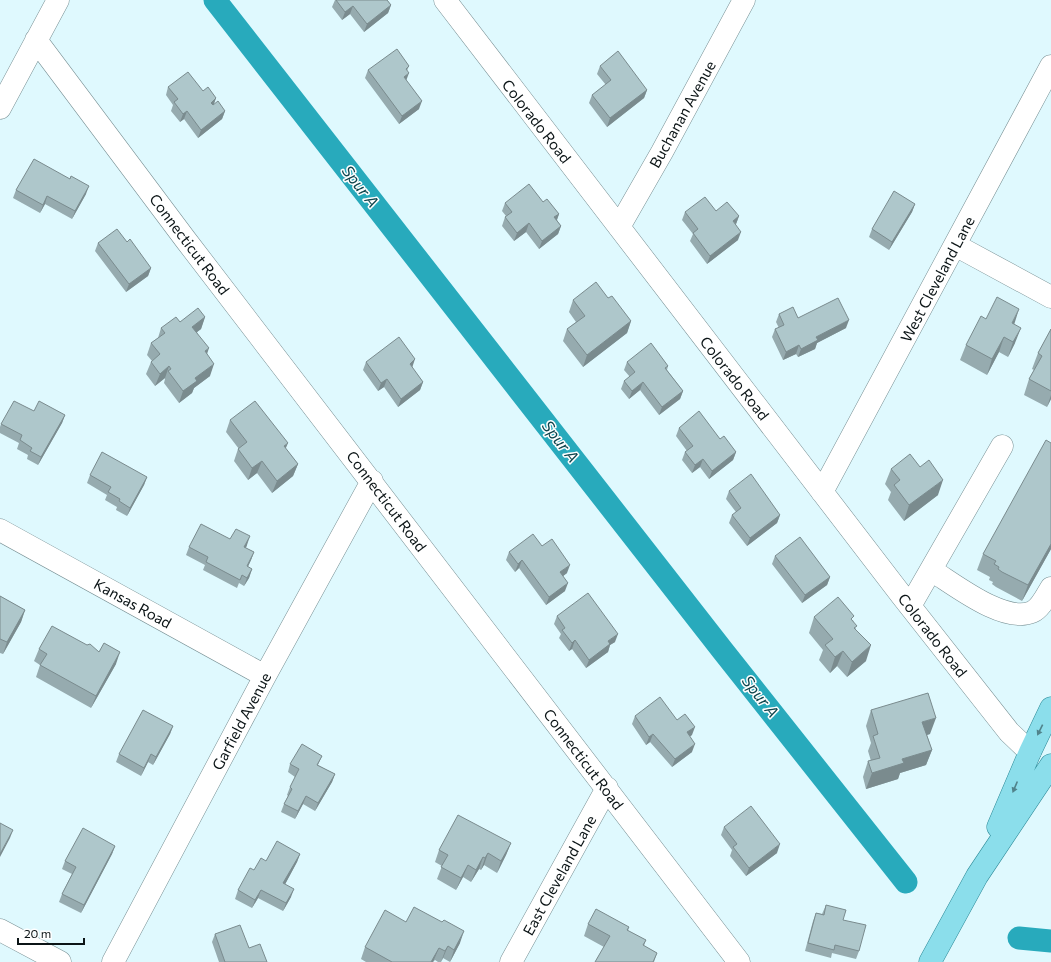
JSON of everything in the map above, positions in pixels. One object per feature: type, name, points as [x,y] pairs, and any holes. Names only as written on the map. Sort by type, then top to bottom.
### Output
[{"type":"main road","points":[[977,876],[1030,752],[1051,708]]},
{"type":"main road","points":[[1030,752],[1051,758]]},
{"type":"main road","points":[[930,962],[977,876],[1051,765]]},
{"type":"street","points":[[0,108],[58,0]]},
{"type":"street","name":"Colorado Road","points":[[445,0],[910,606],[1009,732],[1030,752]]},
{"type":"street","name":"Buchanan Avenue","points":[[619,227],[662,152],[744,0]]},
{"type":"street","name":"Connecticut Road","points":[[36,40],[185,239],[372,481],[739,962]]},
{"type":"street","name":"West Cleveland Lane","points":[[822,492],[1051,66]]},
{"type":"street","points":[[955,246],[1051,297]]},
{"type":"street","points":[[910,606],[1002,446]]},
{"type":"street","name":"Garfield Avenue","points":[[113,962],[372,481]]},
{"type":"street","name":"Kansas Road","points":[[0,530],[266,676]]},
{"type":"street","points":[[931,570],[994,608],[1017,614],[1032,612],[1044,601],[1051,588]]},
{"type":"street","name":"East Cleveland Lane","points":[[511,962],[607,788]]},
{"type":"street","points":[[0,930],[60,962]]},
{"type":"building","points":[[336,0],[387,0],[391,5],[367,24],[353,6],[345,12]]},
{"type":"building","points":[[397,49],[409,66],[406,69],[409,73],[404,77],[422,101],[402,116],[368,70]]},
{"type":"building","points":[[618,51],[647,90],[610,118],[592,95],[611,80],[600,66]]},
{"type":"building","points":[[188,72],[203,91],[208,87],[216,98],[211,103],[213,105],[218,101],[225,111],[201,130],[187,111],[183,114],[174,102],[178,99],[168,87]]},
{"type":"building","points":[[34,159],[70,179],[71,176],[89,186],[75,211],[47,196],[43,205],[16,190]]},
{"type":"building","points":[[529,184],[543,202],[547,199],[559,214],[554,217],[561,226],[542,241],[529,223],[517,233],[505,217],[512,212],[505,203]]},
{"type":"building","points":[[894,191],[915,204],[892,242],[872,229]]},
{"type":"building","points":[[705,197],[716,211],[727,202],[739,216],[733,221],[741,232],[710,256],[693,233],[698,229],[685,212]]},
{"type":"building","points":[[117,229],[127,242],[130,239],[151,268],[129,284],[98,243]]},
{"type":"building","points":[[596,282],[608,298],[612,296],[631,321],[587,355],[567,329],[585,316],[573,300]]},
{"type":"building","points":[[997,297],[1019,309],[1012,323],[1021,328],[1013,342],[1004,337],[992,359],[966,345],[981,316],[986,319]]},
{"type":"building","points":[[838,298],[849,320],[816,337],[818,340],[801,349],[799,345],[786,352],[775,329],[784,325],[779,314],[793,307],[798,318]]},
{"type":"building","points":[[198,308],[205,317],[192,327],[209,348],[205,351],[214,364],[195,378],[197,381],[183,391],[168,371],[171,369],[169,366],[160,374],[151,362],[160,354],[151,343],[165,333],[161,328],[176,317],[180,322]]},
{"type":"building","points":[[1051,329],[1051,391],[1029,379],[1042,356],[1038,353]]},
{"type":"building","points":[[399,337],[415,359],[410,364],[423,382],[401,399],[387,379],[381,383],[366,362]]},
{"type":"building","points":[[651,343],[668,366],[665,368],[683,391],[662,407],[643,382],[632,391],[624,381],[635,372],[627,362]]},
{"type":"building","points":[[14,401],[34,411],[39,401],[65,415],[41,457],[30,451],[32,448],[20,440],[22,435],[1,424]]},
{"type":"building","points":[[255,401],[288,443],[284,446],[298,464],[277,481],[262,461],[252,468],[238,449],[247,442],[230,420]]},
{"type":"building","points":[[699,411],[720,439],[724,436],[736,452],[712,471],[703,459],[695,465],[685,452],[693,446],[679,428]]},
{"type":"building","points":[[1046,440],[1051,443],[1051,544],[1028,585],[1002,572],[998,569],[999,567],[994,564],[996,561],[983,554]]},
{"type":"building","points":[[102,452],[147,477],[130,508],[119,501],[120,499],[108,492],[111,487],[90,475]]},
{"type":"building","points":[[910,454],[920,467],[929,460],[943,480],[909,505],[894,485],[900,480],[891,469]]},
{"type":"building","points":[[751,474],[780,515],[750,538],[732,515],[741,508],[729,491]]},
{"type":"building","points":[[201,524],[230,539],[236,529],[250,536],[244,547],[254,552],[247,566],[252,569],[247,578],[242,575],[240,580],[206,562],[208,557],[189,547]]},
{"type":"building","points":[[533,534],[542,546],[552,539],[570,565],[560,572],[568,583],[549,597],[522,560],[518,564],[509,552]]},
{"type":"building","points":[[800,537],[830,577],[805,595],[775,556]]},
{"type":"building","points":[[588,593],[618,634],[608,641],[610,644],[589,660],[575,640],[572,643],[562,630],[565,628],[557,616]]},
{"type":"building","points":[[0,596],[25,610],[7,642],[0,639]]},
{"type":"building","points":[[838,597],[854,616],[851,619],[857,626],[854,628],[871,645],[852,662],[843,651],[835,657],[825,645],[833,639],[814,617]]},
{"type":"building","points":[[52,626],[87,645],[90,644],[99,652],[104,643],[120,652],[96,696],[40,665],[47,654],[39,649]]},
{"type":"building","points":[[928,693],[936,718],[922,722],[932,750],[902,759],[904,763],[872,773],[868,761],[880,758],[873,736],[878,734],[871,710]]},
{"type":"building","points":[[660,697],[677,720],[685,714],[695,727],[687,732],[695,744],[675,759],[653,734],[649,737],[635,716]]},
{"type":"building","points":[[143,710],[173,726],[156,757],[151,754],[144,768],[119,754]]},
{"type":"building","points":[[302,744],[322,756],[317,765],[335,774],[318,803],[306,796],[298,811],[284,804],[292,789],[290,787],[299,769],[290,764]]},
{"type":"building","points":[[751,806],[780,844],[749,868],[733,847],[737,844],[724,827]]},
{"type":"building","points":[[458,815],[511,843],[501,861],[488,853],[485,858],[483,857],[476,870],[468,865],[461,878],[441,867],[448,855],[439,850]]},
{"type":"building","points":[[0,823],[13,830],[0,854]]},
{"type":"building","points":[[83,828],[115,846],[84,905],[62,894],[76,867],[65,861]]},
{"type":"building","points":[[277,841],[300,854],[283,883],[294,889],[286,903],[261,890],[255,900],[238,890],[250,868],[254,870],[261,858],[266,861]]},
{"type":"building","points":[[826,905],[846,910],[843,920],[866,925],[859,951],[835,945],[834,950],[808,943],[816,913],[824,915]]},
{"type":"building","points":[[414,907],[442,922],[444,920],[464,931],[454,950],[448,946],[445,951],[439,948],[431,962],[392,962],[365,947],[385,910],[406,922]]},
{"type":"building","points":[[596,909],[629,927],[627,930],[646,940],[643,945],[657,953],[653,962],[595,962],[610,936],[588,924]]},
{"type":"building","points":[[240,925],[249,948],[260,944],[267,962],[225,962],[215,934]]},
{"type":"waterway","name":"Spur A","points":[[215,0],[723,651],[906,882]]},
{"type":"waterway","name":"Spur A","points":[[1019,938],[1051,941]]}]
